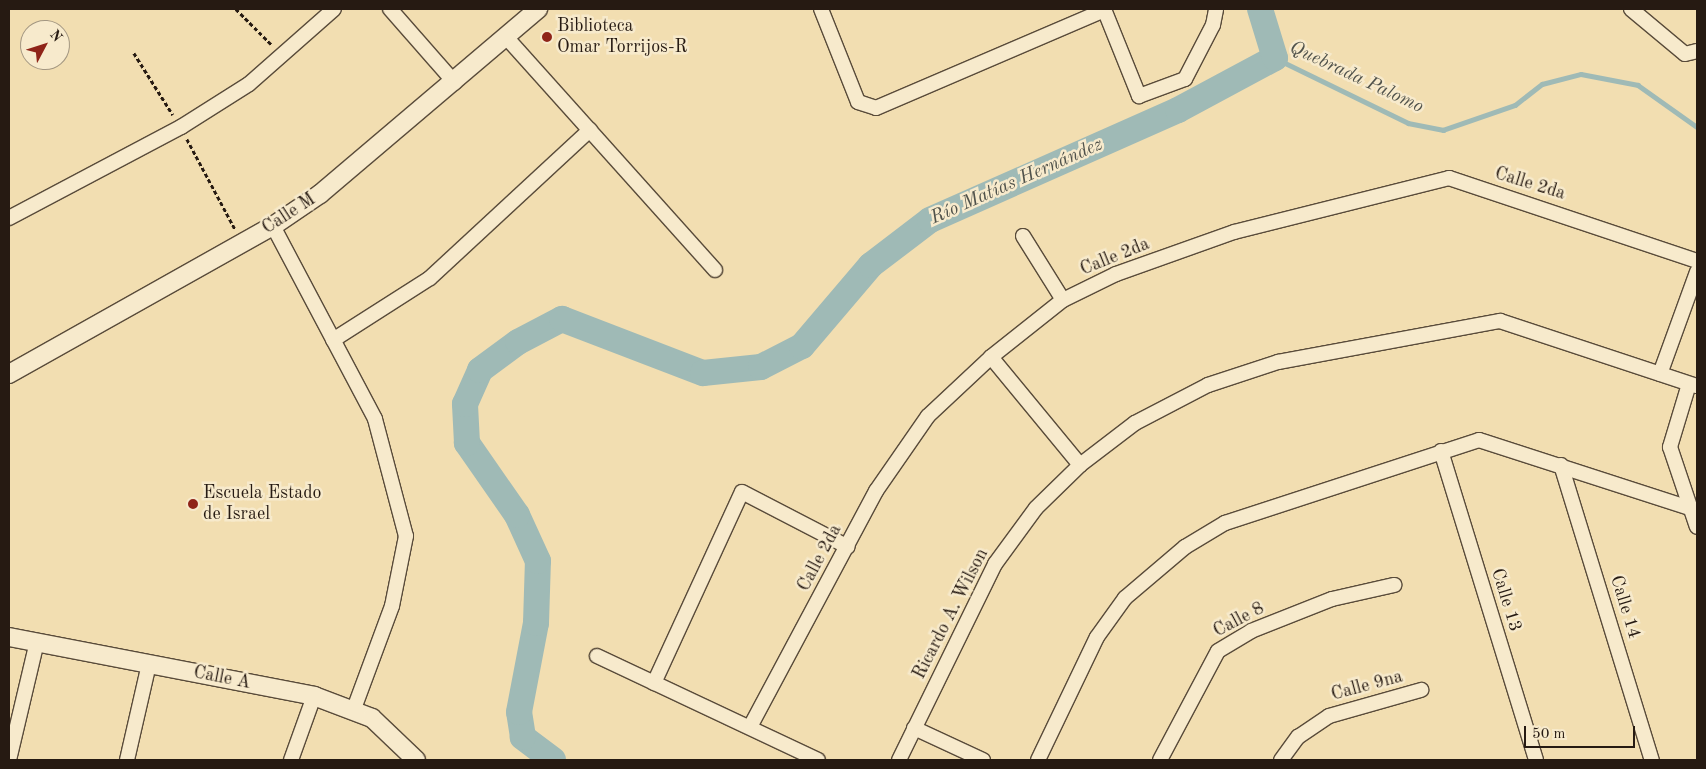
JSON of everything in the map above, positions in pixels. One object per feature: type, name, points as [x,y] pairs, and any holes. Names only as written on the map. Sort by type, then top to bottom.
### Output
[{"type":"street","points":[[9,218],[181,126],[249,84],[334,9]]},
{"type":"street","points":[[390,9],[455,83]]},
{"type":"street","name":"Calle M","points":[[9,374],[273,226],[320,194],[455,83],[538,9]]},
{"type":"street","points":[[821,9],[858,102],[876,108],[1105,10],[1139,96],[1186,79],[1213,26],[1216,9]]},
{"type":"street","points":[[1632,9],[1684,54],[1697,51]]},
{"type":"street","points":[[506,37],[715,270]]},
{"type":"street","points":[[333,340],[430,278],[590,130]]},
{"type":"street","name":"Calle 2da","points":[[750,728],[848,547],[876,491],[928,416],[991,357],[1063,300],[1116,274],[1234,232],[1449,178],[1697,261]]},
{"type":"street","points":[[273,226],[376,419],[406,536],[392,606],[354,709]]},
{"type":"street","points":[[1023,236],[1063,300]]},
{"type":"street","points":[[1660,374],[1697,272]]},
{"type":"street","name":"Ricardo A. Wilson","points":[[899,760],[995,564],[1036,508],[1080,465],[1135,424],[1208,386],[1278,362],[1500,321],[1693,385]]},
{"type":"street","points":[[991,357],[1080,465]]},
{"type":"street","points":[[1693,385],[1670,447],[1697,527]]},
{"type":"street","points":[[1038,760],[1097,637],[1125,598],[1185,547],[1225,523],[1479,440],[1692,509]]},
{"type":"street","name":"Calle 13","points":[[1441,451],[1536,760]]},
{"type":"street","name":"Calle 14","points":[[1561,465],[1652,760]]},
{"type":"street","points":[[654,683],[742,492],[848,547]]},
{"type":"street","name":"Calle 8","points":[[1160,760],[1218,650],[1251,631],[1332,599],[1394,585]]},
{"type":"street","name":"Calle A","points":[[9,637],[314,696],[354,709],[391,733],[416,760]]},
{"type":"street","points":[[10,760],[37,642]]},
{"type":"street","points":[[597,656],[818,760]]},
{"type":"street","points":[[127,760],[149,664]]},
{"type":"street","name":"Calle 9na","points":[[1281,760],[1298,737],[1329,716],[1421,690]]},
{"type":"street","points":[[290,760],[314,696]]},
{"type":"street","points":[[914,728],[983,760]]},
{"type":"path","points":[[236,9],[282,55]]},
{"type":"waterway","name":"Río Matías Hernández","points":[[553,760],[523,737],[519,712],[536,623],[538,561],[517,515],[467,443],[465,404],[480,370],[518,342],[562,319],[703,373],[761,367],[802,346],[871,265],[930,220],[1178,110],[1275,58],[1260,9]]},
{"type":"waterway","name":"Quebrada Palomo","points":[[1275,58],[1408,123],[1443,130],[1515,105],[1542,84],[1581,74],[1638,85],[1697,127]]},
{"type":"place","name":"Biblioteca Omar Torrijos-R","points":[[547,37]]},
{"type":"place","name":"Escuela Estado de Israel","points":[[193,504]]}]
